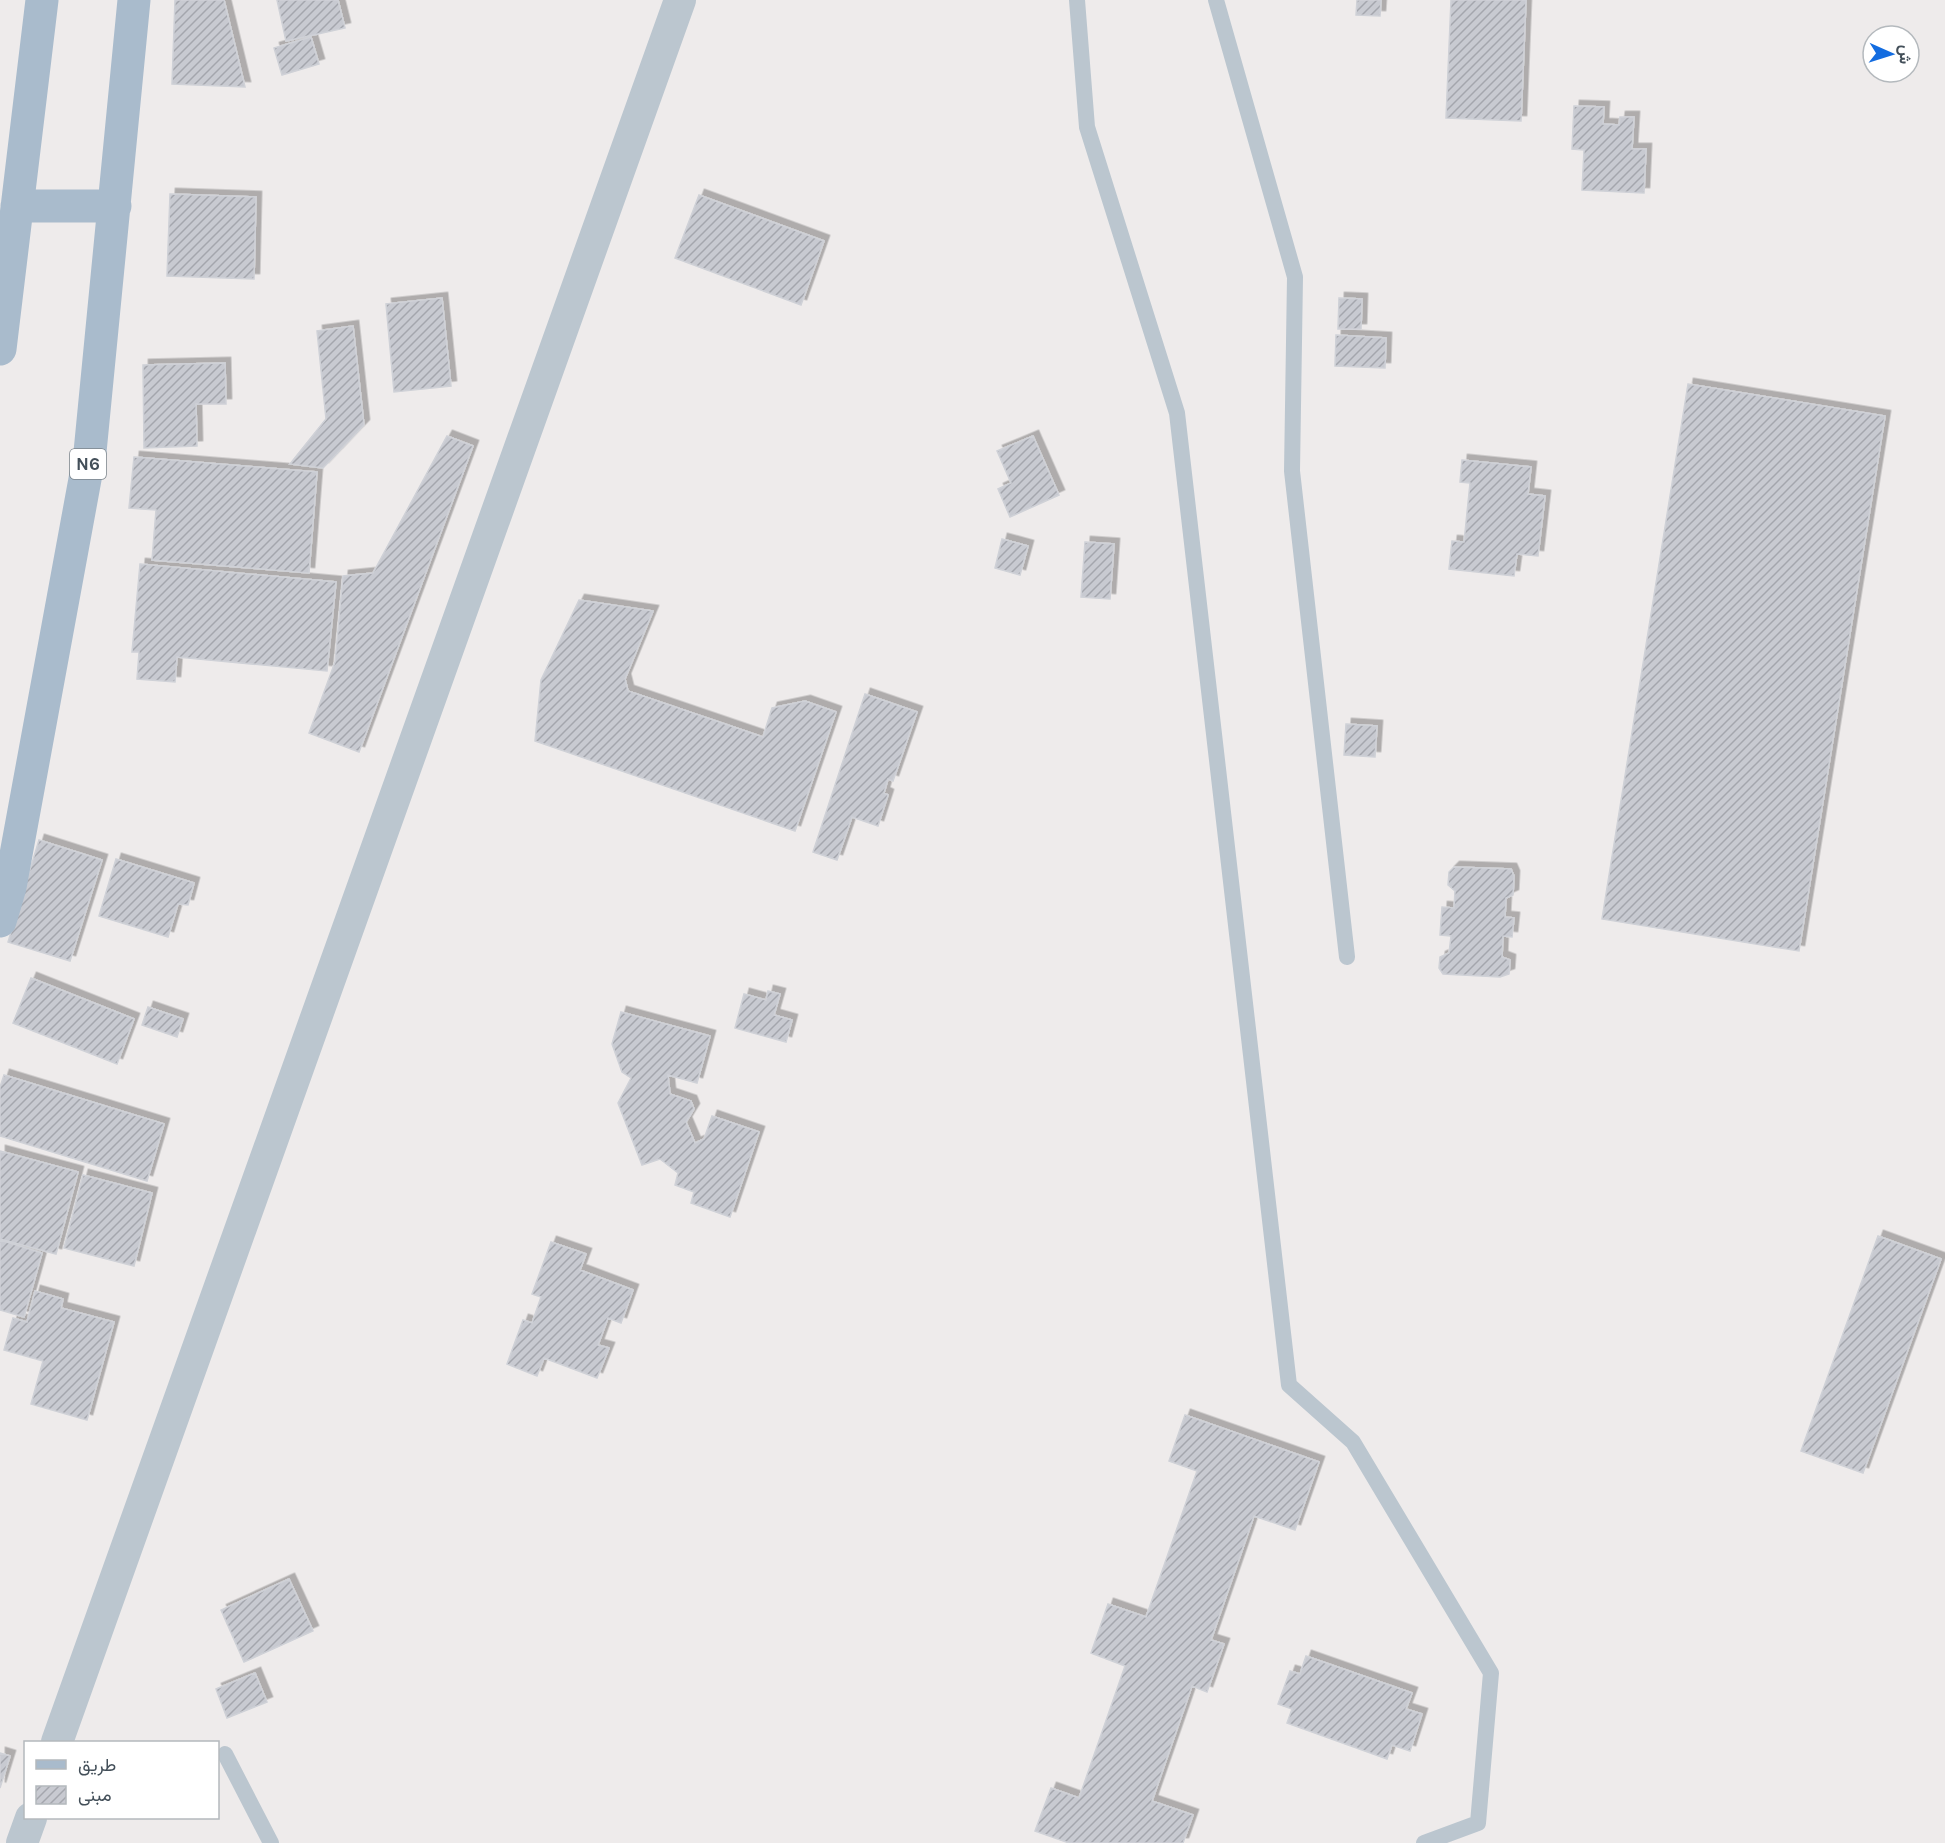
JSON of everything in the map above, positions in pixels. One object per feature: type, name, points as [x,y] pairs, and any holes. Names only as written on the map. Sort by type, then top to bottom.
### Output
[{"type":"main road","points":[[0,349],[42,0]]},
{"type":"main road","name":"N6","points":[[0,921],[10,887],[90,452],[134,0]]},
{"type":"main road","points":[[17,206],[115,206]]},
{"type":"street","points":[[58,1741],[680,0]]},
{"type":"street","points":[[22,1843],[31,1819]]},
{"type":"lane","points":[[1077,0],[1087,126],[1178,413],[1290,1385],[1353,1442],[1491,1673],[1478,1823],[1424,1843]]},
{"type":"lane","points":[[1216,0],[1295,277],[1292,471],[1347,957]]},
{"type":"lane","points":[[225,1754],[271,1843]]},
{"type":"building","points":[[175,0],[224,0],[245,87],[172,84]]},
{"type":"building","points":[[277,0],[338,0],[345,28],[286,41]]},
{"type":"building","points":[[1357,0],[1381,0],[1380,16],[1356,15]]},
{"type":"building","points":[[1451,0],[1526,0],[1521,121],[1446,118]]},
{"type":"building","points":[[311,37],[319,64],[282,75],[274,48]]},
{"type":"building","points":[[1574,106],[1604,107],[1603,124],[1619,125],[1620,117],[1634,117],[1632,149],[1646,149],[1644,193],[1582,190],[1584,150],[1572,149]]},
{"type":"building","points":[[170,194],[256,197],[254,279],[167,276]]},
{"type":"building","points":[[699,195],[824,241],[801,305],[675,258]]},
{"type":"building","points":[[442,298],[451,386],[394,392],[386,304]]},
{"type":"building","points":[[1339,298],[1362,299],[1361,329],[1338,329]]},
{"type":"building","points":[[353,326],[364,425],[323,468],[290,464],[326,419],[317,331]]},
{"type":"building","points":[[1336,335],[1386,338],[1385,368],[1335,366]]},
{"type":"building","points":[[225,363],[226,404],[196,404],[197,446],[144,448],[143,365]]},
{"type":"building","points":[[1688,384],[1885,416],[1799,951],[1602,919]]},
{"type":"building","points":[[447,436],[473,446],[359,752],[309,733],[335,662],[343,576],[373,573]]},
{"type":"building","points":[[1033,436],[1059,495],[1010,517],[998,489],[1011,483],[997,451]]},
{"type":"building","points":[[134,457],[317,472],[309,573],[152,560],[156,510],[129,508]]},
{"type":"building","points":[[1462,460],[1531,467],[1528,494],[1545,496],[1538,556],[1517,554],[1514,576],[1449,569],[1452,541],[1464,542],[1470,483],[1460,482]]},
{"type":"building","points":[[1002,539],[1028,546],[1020,575],[995,568]]},
{"type":"building","points":[[1085,542],[1114,544],[1110,599],[1081,597]]},
{"type":"building","points":[[140,564],[336,582],[327,671],[177,657],[175,682],[137,679],[139,652],[132,652]]},
{"type":"building","points":[[579,600],[653,611],[625,679],[628,691],[763,737],[772,708],[805,701],[836,712],[795,831],[535,741],[541,680]]},
{"type":"building","points":[[865,694],[917,712],[893,781],[888,779],[884,793],[888,795],[878,826],[852,817],[837,860],[813,852]]},
{"type":"building","points":[[1346,724],[1377,726],[1375,757],[1344,755]]},
{"type":"building","points":[[39,840],[102,860],[70,961],[8,942]]},
{"type":"building","points":[[116,859],[194,883],[188,905],[178,904],[168,937],[99,916]]},
{"type":"building","points":[[1454,867],[1511,869],[1514,876],[1513,895],[1506,898],[1505,917],[1514,918],[1512,937],[1503,936],[1502,957],[1510,960],[1509,974],[1500,977],[1443,974],[1439,968],[1440,957],[1449,953],[1451,936],[1440,935],[1442,907],[1454,908],[1455,891],[1448,885],[1449,872]]},
{"type":"building","points":[[31,978],[134,1019],[117,1064],[13,1023]]},
{"type":"building","points":[[768,991],[780,994],[774,1015],[792,1020],[786,1042],[735,1028],[744,994],[766,1000]]},
{"type":"building","points":[[148,1007],[183,1019],[177,1037],[142,1025]]},
{"type":"building","points":[[621,1012],[710,1036],[697,1083],[668,1075],[670,1094],[691,1101],[694,1109],[686,1122],[695,1143],[704,1139],[712,1116],[759,1132],[730,1217],[691,1203],[694,1192],[675,1185],[678,1173],[660,1159],[642,1165],[618,1103],[631,1078],[622,1072],[612,1044]]},
{"type":"building","points":[[4,1075],[164,1124],[147,1181],[0,1136],[0,1087]]},
{"type":"building","points":[[0,1151],[78,1172],[56,1254],[0,1239]]},
{"type":"building","points":[[83,1175],[152,1193],[134,1266],[64,1248]]},
{"type":"building","points":[[1878,1236],[1941,1259],[1863,1473],[1801,1451]]},
{"type":"building","points":[[0,1240],[42,1253],[24,1317],[0,1310]]},
{"type":"building","points":[[551,1242],[586,1254],[580,1270],[633,1290],[621,1323],[608,1318],[598,1345],[609,1348],[597,1378],[544,1358],[537,1376],[507,1364],[523,1320],[532,1323],[541,1297],[532,1294]]},
{"type":"building","points":[[35,1291],[63,1299],[61,1308],[114,1322],[87,1420],[31,1404],[43,1361],[4,1350],[13,1318],[27,1322]]},
{"type":"building","points":[[1185,1415],[1319,1462],[1295,1530],[1254,1516],[1211,1640],[1224,1644],[1207,1692],[1192,1686],[1152,1801],[1193,1815],[1183,1843],[1069,1843],[1035,1831],[1051,1788],[1079,1798],[1125,1666],[1091,1653],[1108,1604],[1146,1617],[1197,1471],[1169,1461]]},
{"type":"building","points":[[289,1579],[313,1631],[244,1662],[221,1610]]},
{"type":"building","points":[[1306,1656],[1412,1693],[1406,1709],[1422,1714],[1410,1751],[1392,1745],[1387,1759],[1287,1723],[1292,1709],[1278,1704],[1290,1671],[1300,1674]]},
{"type":"building","points":[[255,1673],[267,1702],[227,1718],[216,1689]]},
{"type":"building","points":[[0,1753],[10,1756],[0,1788]]}]
